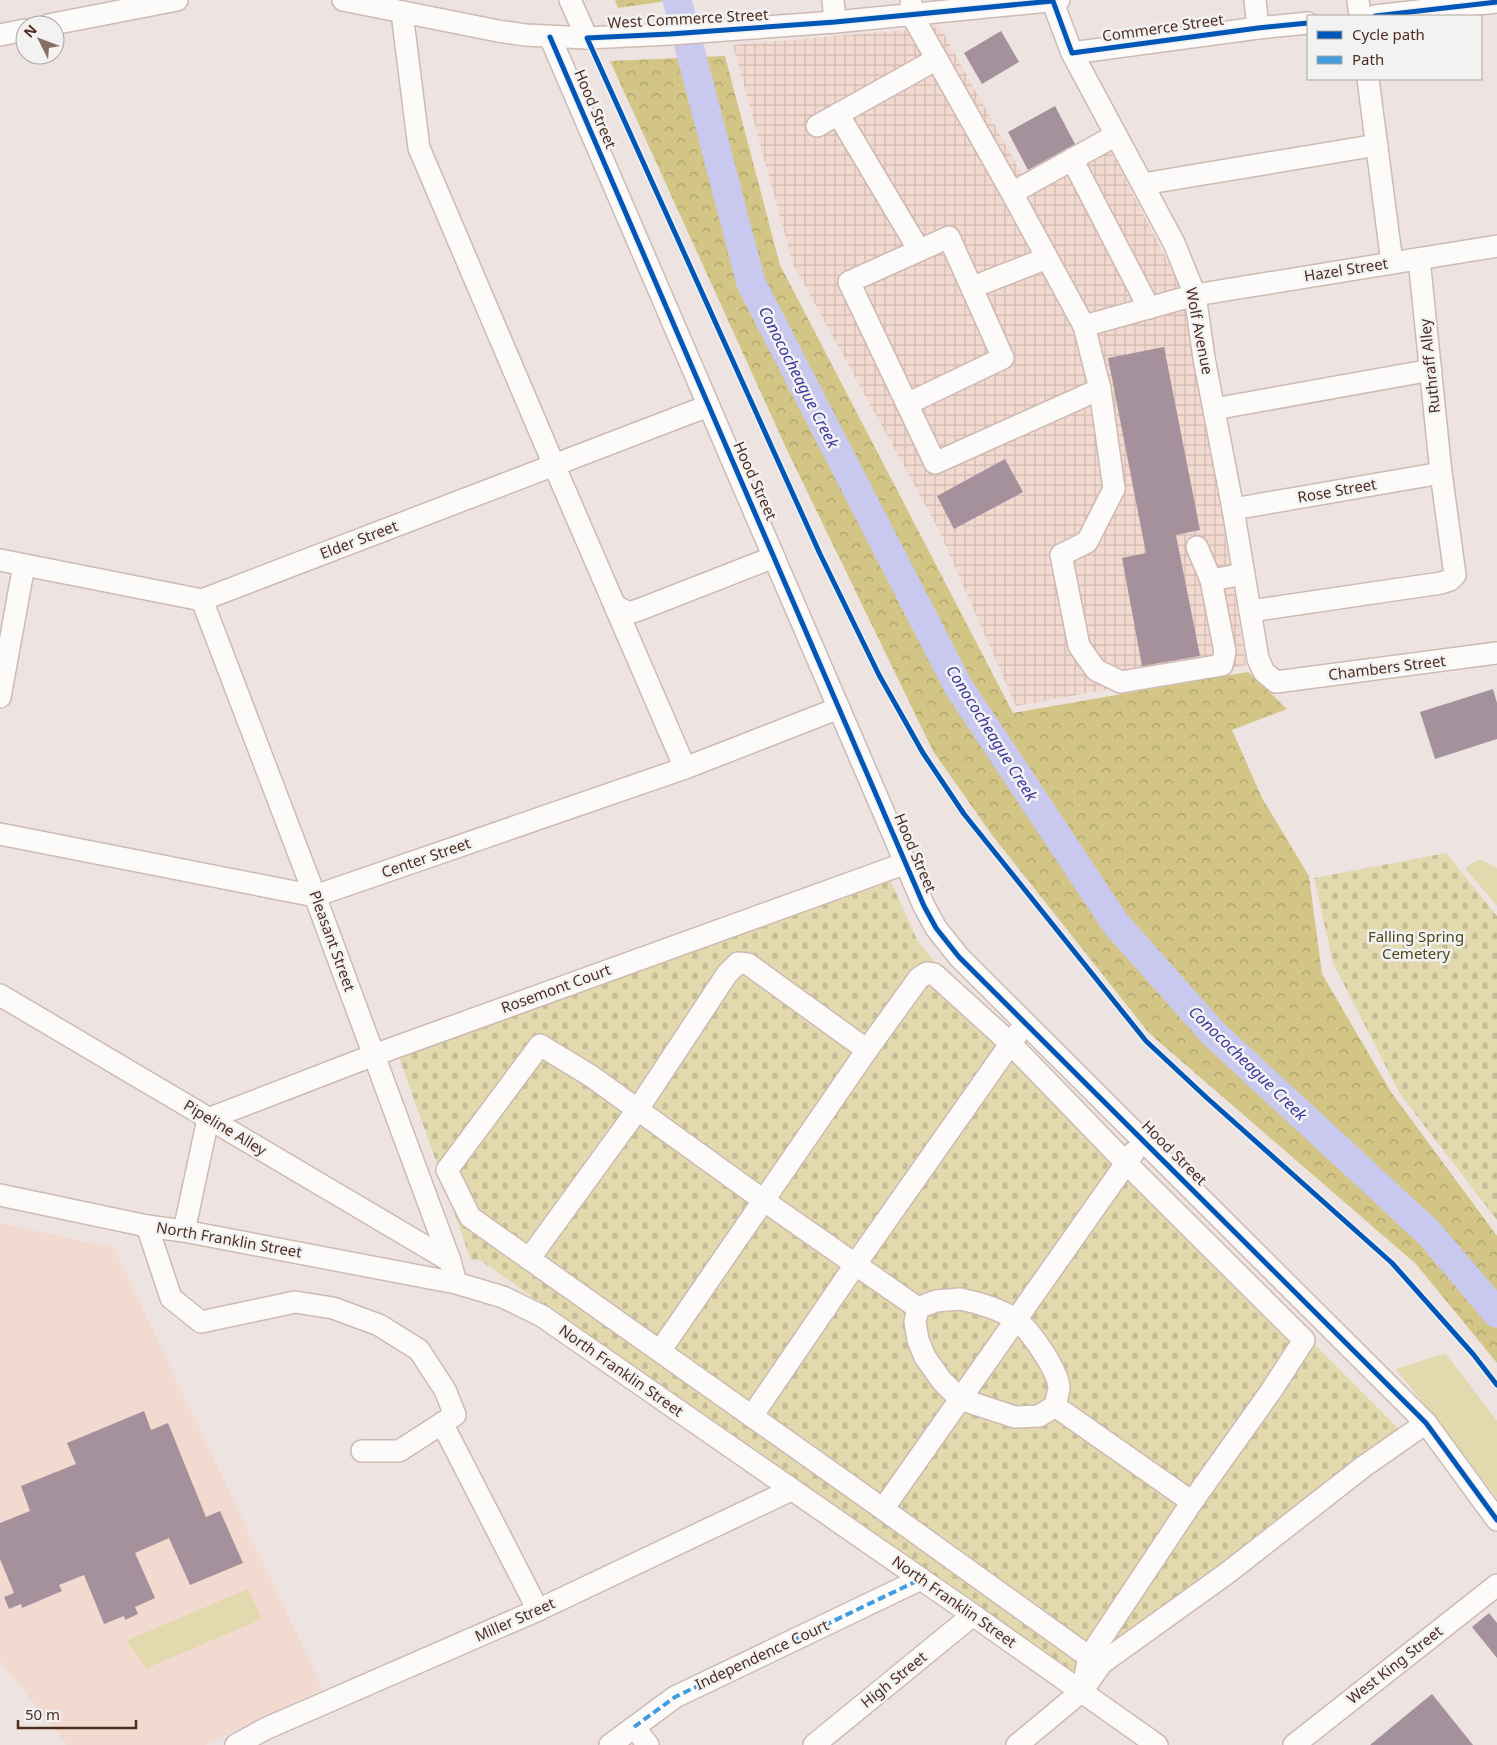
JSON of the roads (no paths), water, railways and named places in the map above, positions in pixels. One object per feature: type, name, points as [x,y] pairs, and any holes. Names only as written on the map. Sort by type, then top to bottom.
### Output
[{"type":"street","points":[[65,22],[177,0]]},
{"type":"street","name":"West Commerce Street","points":[[343,0],[498,31],[587,38],[835,22],[912,7],[1055,0]]},
{"type":"street","points":[[570,0],[587,38]]},
{"type":"street","points":[[833,0],[835,22]]},
{"type":"street","name":"Wolf Avenue","points":[[1055,0],[1072,53],[1174,243],[1195,295],[1204,358],[1233,509],[1258,659],[1264,672],[1276,682]]},
{"type":"street","points":[[1255,0],[1258,28],[1307,23]]},
{"type":"street","points":[[1358,0],[1360,15]]},
{"type":"street","points":[[1384,15],[1497,2]]},
{"type":"street","points":[[912,7],[937,59],[1084,326],[1100,389],[1114,489],[1087,542],[1061,555],[1079,646],[1096,670],[1120,682],[1222,665],[1225,652],[1211,580],[1198,547]]},
{"type":"street","points":[[402,13],[420,148],[685,768]]},
{"type":"street","name":"Commerce Street","points":[[1072,53],[1258,28]]},
{"type":"street","name":"Hood Street","points":[[550,36],[924,906],[936,928],[959,957],[1426,1424],[1497,1520]]},
{"type":"street","points":[[817,126],[937,59]]},
{"type":"street","points":[[1368,80],[1392,263]]},
{"type":"street","points":[[838,114],[919,250]]},
{"type":"street","points":[[1012,193],[1116,135]]},
{"type":"street","points":[[1143,184],[1377,145]]},
{"type":"street","points":[[1072,159],[1149,308]]},
{"type":"street","points":[[907,404],[1003,358],[973,287],[949,237],[849,282],[935,463],[1100,389]]},
{"type":"street","name":"Hazel Street","points":[[1084,326],[1195,295],[1497,246]]},
{"type":"street","points":[[973,287],[1047,258]]},
{"type":"street","name":"Ruthraff Alley","points":[[1250,611],[1441,583],[1450,580],[1455,575],[1441,473],[1419,258]]},
{"type":"street","points":[[1214,409],[1431,370]]},
{"type":"street","name":"Elder Street","points":[[202,600],[708,406]]},
{"type":"street","name":"Rose Street","points":[[1233,509],[1441,473]]},
{"type":"street","points":[[615,606],[629,612],[642,609],[774,557]]},
{"type":"street","points":[[0,560],[202,600]]},
{"type":"street","points":[[0,695],[24,565]]},
{"type":"street","points":[[1211,580],[1244,574]]},
{"type":"street","name":"Pleasant Street","points":[[202,600],[316,896],[450,1262],[456,1283]]},
{"type":"street","name":"Chambers Street","points":[[1276,682],[1497,653]]},
{"type":"street","name":"Center Street","points":[[316,896],[685,768],[839,708]]},
{"type":"street","points":[[0,834],[316,896]]},
{"type":"street","name":"Rosemont Court","points":[[208,1119],[374,1055],[906,863]]},
{"type":"street","points":[[529,1259],[638,1109],[727,974],[738,963],[748,964],[867,1050]]},
{"type":"street","points":[[660,1352],[763,1200],[918,978],[927,973],[934,974],[1010,1043],[1126,1163],[1304,1340],[1271,1391],[1192,1502],[1089,1657],[1082,1692]]},
{"type":"street","name":"Pipeline Alley","points":[[0,995],[450,1262]]},
{"type":"street","points":[[752,1416],[855,1265],[1025,1023]]},
{"type":"street","points":[[918,1308],[763,1200],[591,1076],[540,1045],[447,1170],[470,1217],[883,1508],[1089,1657]]},
{"type":"street","points":[[184,1231],[208,1119]]},
{"type":"street","points":[[883,1508],[1143,1140]]},
{"type":"street","name":"North Franklin Street","points":[[0,1195],[147,1226],[184,1231],[456,1283],[503,1297],[542,1316],[973,1615],[1156,1745]]},
{"type":"street","points":[[147,1226],[171,1298],[201,1322],[295,1302],[333,1308],[379,1325],[419,1350],[445,1390],[456,1414],[399,1451],[362,1452]]},
{"type":"street","points":[[960,1299],[985,1304],[1016,1319],[1047,1357],[1059,1386],[1055,1406],[1040,1416],[1015,1417],[960,1399],[942,1381],[925,1357],[918,1340],[915,1322],[918,1308],[936,1301],[960,1299]]},
{"type":"street","points":[[1055,1406],[1192,1502]]},
{"type":"street","points":[[442,1423],[538,1610]]},
{"type":"street","points":[[1017,1745],[1082,1692],[1102,1663],[1226,1574],[1363,1467],[1426,1424]]},
{"type":"street","name":"Miller Street","points":[[236,1745],[265,1729],[538,1610],[791,1490]]},
{"type":"street","name":"Independence Court","points":[[610,1745],[675,1696],[921,1579]]},
{"type":"street","name":"West King Street","points":[[1294,1745],[1497,1584]]},
{"type":"street","name":"High Street","points":[[814,1745],[973,1615]]},
{"type":"street","points":[[634,1727],[648,1745]]},
{"type":"waterway","name":"Conococheague Creek","points":[[677,0],[751,283],[958,686],[1116,924],[1214,1034],[1429,1233],[1497,1313]]},
{"type":"park label","name":"Falling Spring Cemetery","points":[[1416,946]]}]
